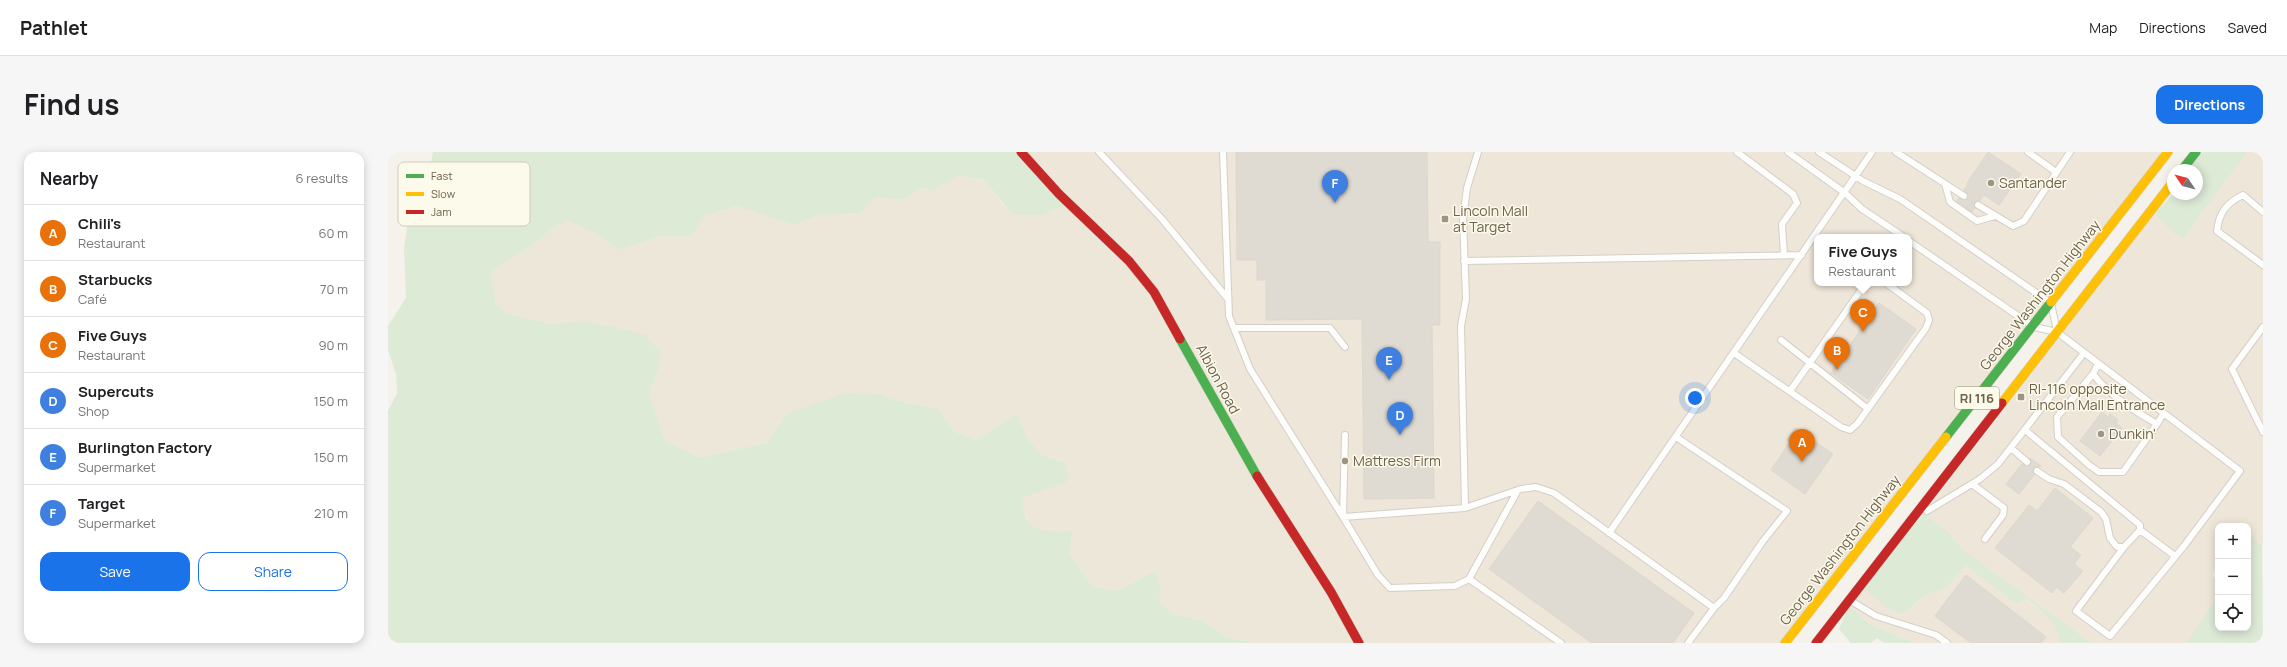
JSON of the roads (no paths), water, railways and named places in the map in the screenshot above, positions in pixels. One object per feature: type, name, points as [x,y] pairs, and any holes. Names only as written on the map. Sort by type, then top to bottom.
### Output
[{"type":"main road","name":"Albion Road","points":[[1021,152],[1063,198],[1129,261],[1154,292],[1268,496],[1331,592],[1359,643]]},
{"type":"main road","name":"George Washington Highway","points":[[1785,643],[2034,327],[2168,152]]},
{"type":"main road","points":[[2187,164],[2196,152]]},
{"type":"main road","name":"RI 116","points":[[1816,643],[2167,190]]},
{"type":"lane","points":[[1099,152],[1162,220],[1228,299]]},
{"type":"lane","points":[[1223,152],[1229,316],[1250,370],[1343,516],[1378,575],[1390,588],[1455,586],[1469,579],[1518,490]]},
{"type":"lane","points":[[1465,508],[1461,326],[1466,299],[1463,218],[1467,188],[1478,152]]},
{"type":"lane","points":[[1737,152],[1793,194],[1797,203],[1782,224],[1784,255]]},
{"type":"lane","points":[[1788,152],[1845,193],[1862,209],[1900,234]]},
{"type":"lane","points":[[1819,152],[1856,176],[1900,199],[2052,303],[2057,332]]},
{"type":"lane","points":[[1819,234],[1872,152]]},
{"type":"lane","points":[[1896,152],[1964,196]]},
{"type":"lane","points":[[2028,152],[2056,172]]},
{"type":"lane","points":[[1978,205],[2013,226],[2024,221],[2070,152]]},
{"type":"lane","points":[[1945,184],[1950,202],[1977,221],[1995,216]]},
{"type":"lane","points":[[2263,212],[2243,196],[2233,200],[2218,217],[2217,231],[2263,265]]},
{"type":"lane","points":[[1609,533],[1802,254],[1814,240]]},
{"type":"lane","points":[[1912,243],[2034,327],[2057,332],[2240,471],[2175,556],[2110,636],[2076,611],[2124,547],[2140,530]]},
{"type":"lane","points":[[1464,261],[1802,254]]},
{"type":"lane","points":[[1790,391],[1864,286]]},
{"type":"lane","points":[[1734,353],[1841,427],[1850,430],[1857,424],[1868,409],[1926,328],[1929,320],[1927,312],[1890,286]]},
{"type":"lane","points":[[2263,327],[2232,369],[2263,432]]},
{"type":"lane","points":[[1234,328],[1330,328],[1345,347]]},
{"type":"lane","points":[[1781,340],[1809,364],[1868,409]]},
{"type":"lane","points":[[1910,521],[1972,484],[1993,469],[2011,448],[2084,353]]},
{"type":"lane","points":[[2098,364],[2093,374],[2057,417],[2056,426],[2058,437],[2098,472],[2123,472],[2164,413]]},
{"type":"lane","points":[[2093,374],[2105,389],[2133,410],[2157,424]]},
{"type":"lane","points":[[2025,430],[2140,525],[2140,530],[2175,556]]},
{"type":"lane","points":[[1343,516],[1345,436]]},
{"type":"lane","points":[[1676,437],[1787,511],[1763,540],[1724,598],[1714,608],[1688,643]]},
{"type":"lane","points":[[2011,448],[2026,462]]},
{"type":"lane","points":[[2037,470],[2049,479],[2064,484],[2101,512],[2106,519],[2110,538],[2117,547],[2124,547]]},
{"type":"lane","points":[[1972,484],[2004,508],[2003,514],[1985,539]]},
{"type":"lane","points":[[1343,516],[1465,508],[1518,490],[1536,487],[1554,493],[1714,608]]},
{"type":"lane","points":[[1469,579],[1561,643]]},
{"type":"lane","points":[[1850,600],[1876,616],[1936,636],[1947,643]]},
{"type":"place","name":"Santander","points":[[1991,183]]},
{"type":"place","name":"Target","points":[[1335,203]]},
{"type":"place","name":"Lincoln Mall at Target","points":[[1445,219]]},
{"type":"place","name":"Five Guys","points":[[1863,332]]},
{"type":"place","name":"Starbucks","points":[[1837,370]]},
{"type":"place","name":"Burlington Factory","points":[[1389,380]]},
{"type":"place","name":"RI-116 opposite Lincoln Mall Entrance","points":[[2021,397]]},
{"type":"place","name":"Dunkin'","points":[[2101,434]]},
{"type":"place","name":"Supercuts","points":[[1400,435]]},
{"type":"place","name":"Mattress Firm","points":[[1345,461]]},
{"type":"place","name":"Chili's","points":[[1802,462]]}]
